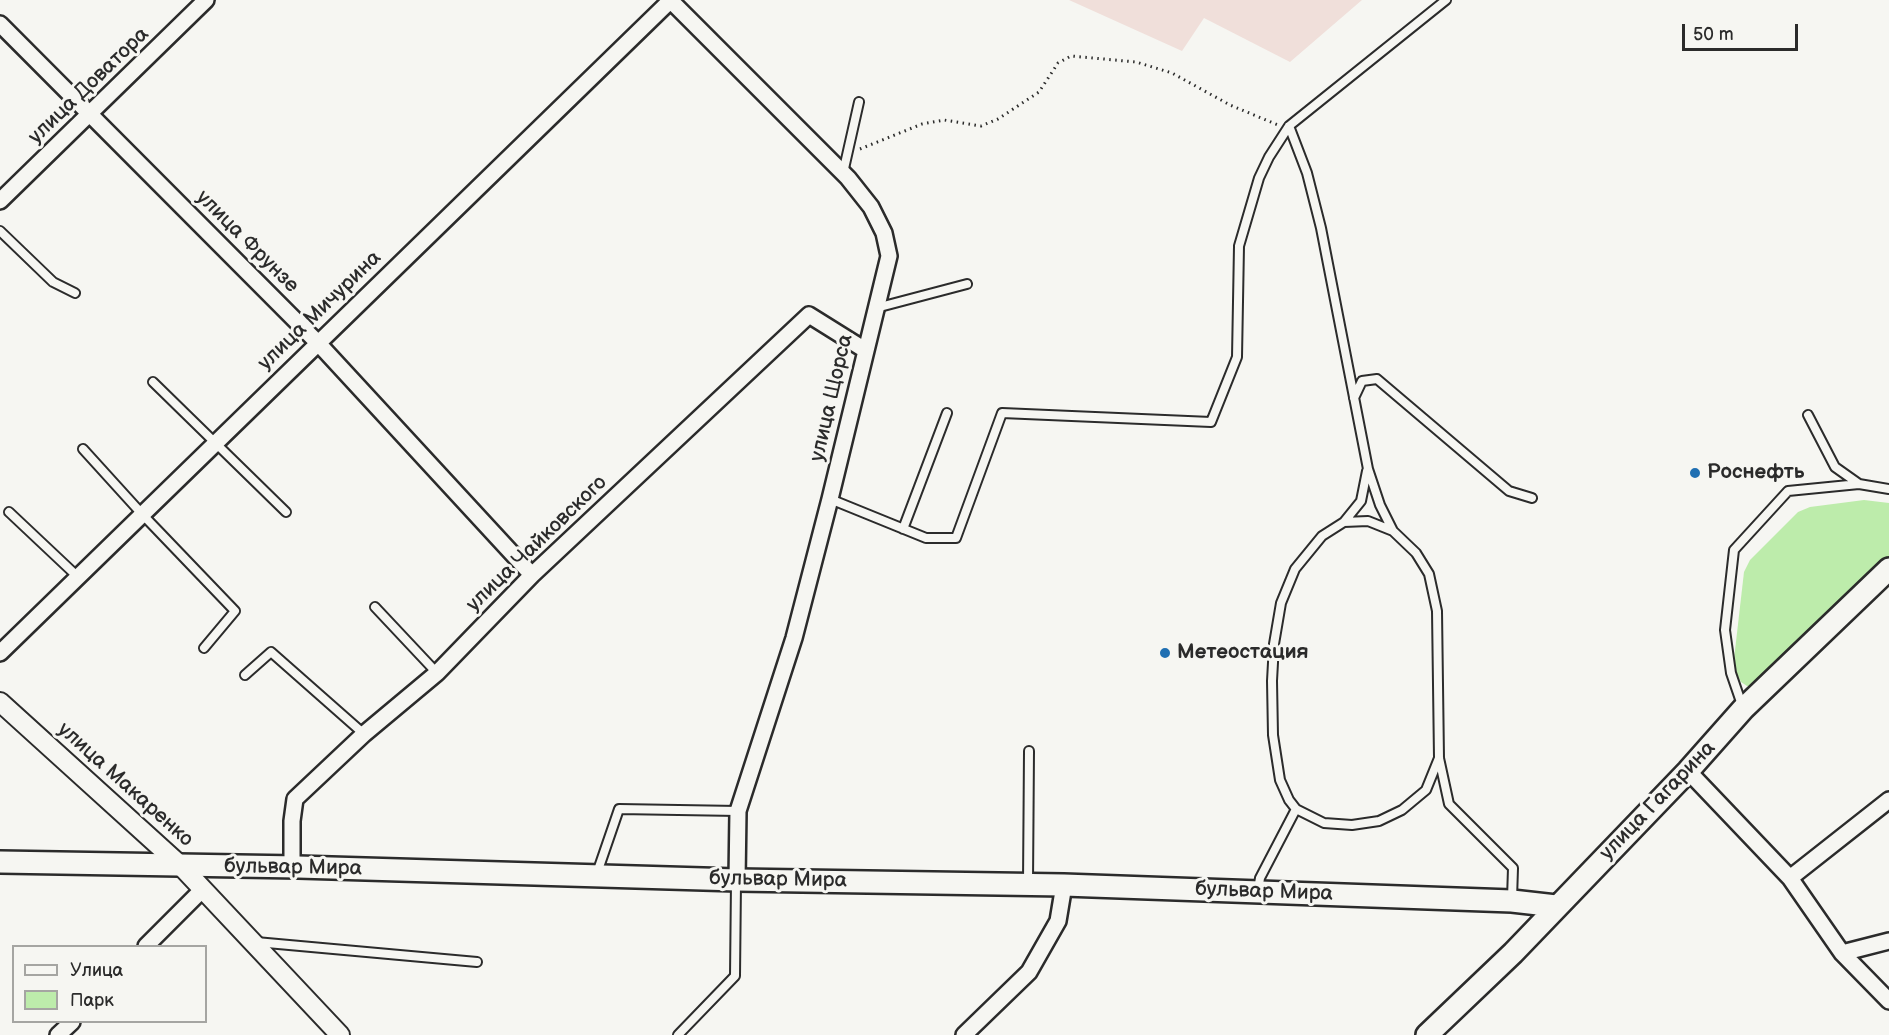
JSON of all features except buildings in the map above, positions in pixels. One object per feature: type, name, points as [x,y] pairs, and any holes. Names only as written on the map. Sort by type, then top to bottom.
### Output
[{"type":"main road","name":"улица Гагарина","points":[[1427,1035],[1513,953],[1688,771],[1743,709],[1889,568]]},
{"type":"main road","name":"бульвар Мира","points":[[0,862],[292,867],[736,880],[1064,885],[1512,901],[1556,906]]},
{"type":"street","name":"улица Доватора","points":[[0,201],[206,0]]},
{"type":"street","name":"улица Щорса","points":[[671,0],[843,173],[871,207],[884,233],[889,256],[794,638],[738,811],[736,880]]},
{"type":"street","name":"улица Мичурина","points":[[0,653],[671,0]]},
{"type":"street","name":"улица Фрунзе","points":[[0,24],[318,343],[532,575]]},
{"type":"street","name":"улица Чайковского","points":[[292,867],[292,821],[295,800],[364,734],[437,673],[532,575],[808,315],[865,350]]},
{"type":"street","name":"улица Макаренко","points":[[0,702],[181,866],[340,1035]]},
{"type":"street","points":[[1688,771],[1790,878],[1842,953],[1889,1001]]},
{"type":"street","points":[[1790,878],[1889,800]]},
{"type":"street","points":[[964,1035],[1029,972],[1058,921],[1064,885]]},
{"type":"street","points":[[147,945],[202,890]]},
{"type":"street","points":[[1842,953],[1889,941]]},
{"type":"street","points":[[58,1035],[71,1023]]},
{"type":"lane","points":[[830,499],[926,538],[956,538],[1002,413],[1211,422],[1237,357],[1239,246],[1258,178],[1269,157],[1288,127],[1446,0]]},
{"type":"lane","points":[[843,173],[859,102]]},
{"type":"lane","points":[[1288,127],[1307,173],[1321,228],[1368,469],[1380,505],[1394,531],[1416,553],[1429,574],[1437,611],[1439,758],[1449,804],[1513,868],[1512,901]]},
{"type":"lane","points":[[0,231],[53,282],[75,293]]},
{"type":"lane","points":[[876,308],[967,284]]},
{"type":"lane","points":[[1354,400],[1362,381],[1377,379],[1509,490],[1532,498]]},
{"type":"lane","points":[[153,382],[286,512]]},
{"type":"lane","points":[[903,529],[947,412]]},
{"type":"lane","points":[[1808,415],[1834,467],[1859,484]]},
{"type":"lane","points":[[83,449],[235,611],[204,648]]},
{"type":"lane","points":[[1368,469],[1361,501],[1344,522],[1322,536],[1295,569],[1281,603],[1274,644],[1272,681],[1273,735],[1280,780],[1296,809],[1324,823],[1352,825],[1379,820],[1402,810],[1426,790],[1439,758]]},
{"type":"lane","points":[[1743,709],[1731,673],[1725,630],[1734,550],[1788,491],[1859,484],[1889,489]]},
{"type":"lane","points":[[9,512],[78,577]]},
{"type":"lane","points":[[1344,522],[1368,521],[1394,531]]},
{"type":"lane","points":[[375,607],[437,673]]},
{"type":"lane","points":[[245,675],[271,652],[364,734]]},
{"type":"lane","points":[[1028,885],[1029,751]]},
{"type":"lane","points":[[596,875],[619,809],[738,811]]},
{"type":"lane","points":[[1258,892],[1260,878],[1296,809]]},
{"type":"lane","points":[[678,1035],[735,976],[736,880]]},
{"type":"lane","points":[[251,941],[477,962]]},
{"type":"path","points":[[847,154],[922,123],[944,120],[981,126],[998,119],[1039,92],[1058,63],[1071,56],[1136,62],[1172,73],[1230,105],[1288,127]]},
{"type":"shaded area","points":[[1069,0],[1362,0],[1290,62],[1204,18],[1182,51]]},
{"type":"green space","points":[[1864,500],[1889,503],[1889,558],[1764,682],[1755,686],[1747,686],[1741,682],[1737,674],[1734,659],[1744,572],[1750,560],[1798,512],[1810,507]]},
{"type":"place","name":"Роснефть","points":[[1695,473]]},
{"type":"place","name":"Метеостация","points":[[1165,653]]}]
